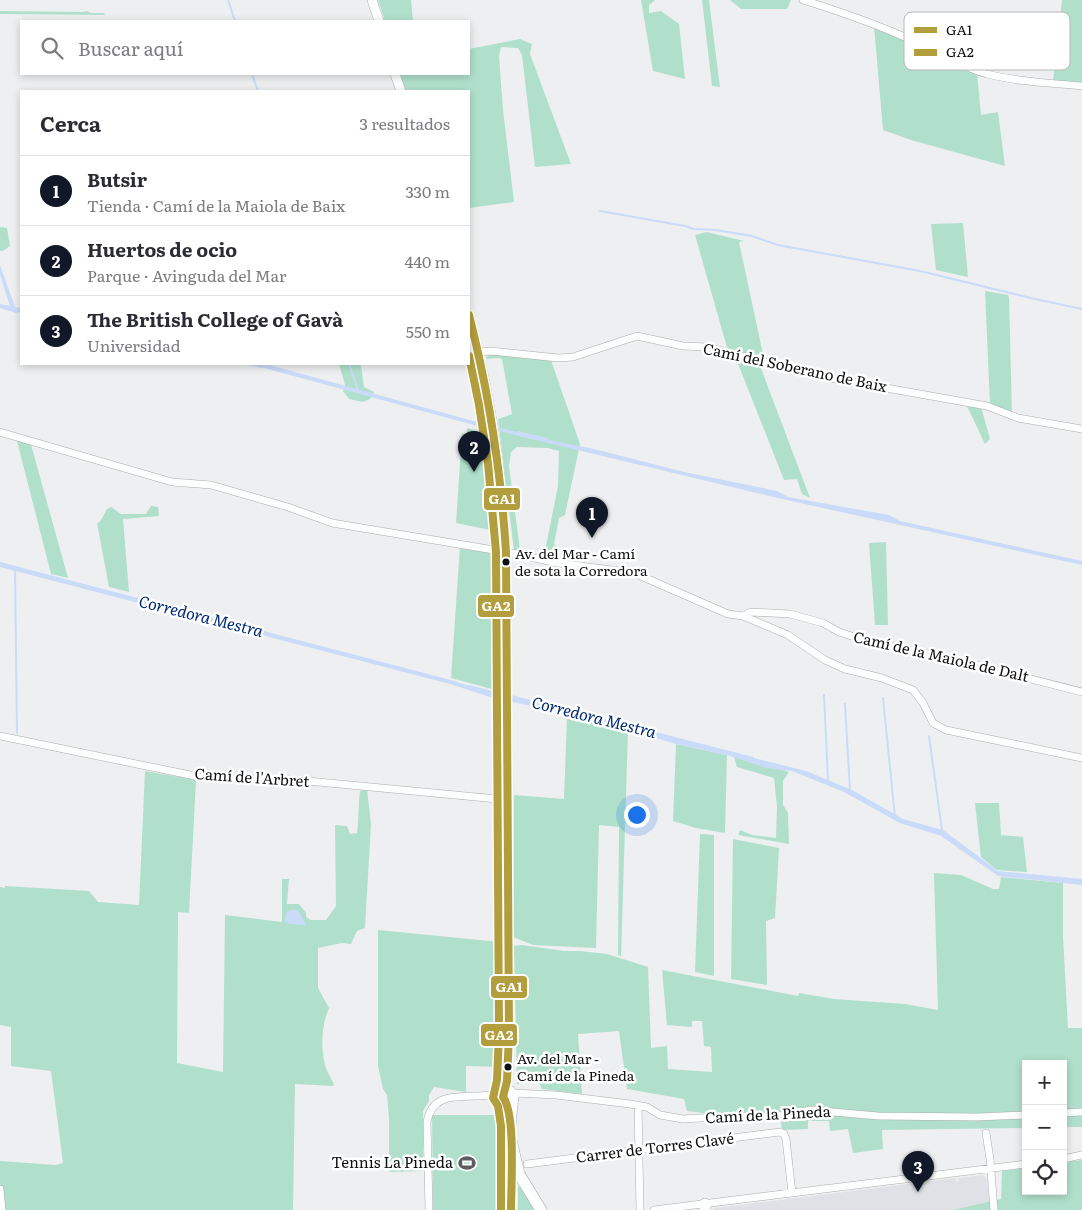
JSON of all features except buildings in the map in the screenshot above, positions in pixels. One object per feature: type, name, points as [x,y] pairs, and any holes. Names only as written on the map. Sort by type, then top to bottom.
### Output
[{"type":"highway","points":[[511,1140],[519,1174],[541,1210]]},
{"type":"street","points":[[372,0],[379,20]]},
{"type":"street","points":[[803,0],[862,19],[904,37]]},
{"type":"street","points":[[976,70],[986,74],[1018,80],[1082,86]]},
{"type":"street","points":[[395,75],[400,90]]},
{"type":"street","points":[[470,319],[495,434],[506,552],[508,1096],[511,1125],[511,1210]]},
{"type":"street","name":"Camí del Soberano de Baix","points":[[478,352],[491,351],[558,358],[573,357],[637,336],[683,346],[708,347],[819,376],[978,405],[1018,418],[1082,429]]},
{"type":"street","points":[[0,432],[172,482],[211,485],[288,507],[332,523],[506,552],[558,563],[634,573],[728,614],[743,616],[788,635],[825,660],[845,669],[882,678],[913,690],[924,703],[933,723],[946,730],[1082,758]]},
{"type":"street","name":"Camí de la Maiola de Dalt","points":[[743,616],[751,612],[790,614],[821,623],[838,632],[864,640],[969,663],[1082,692]]},
{"type":"street","name":"Camí de l'Arbret","points":[[0,736],[200,776],[297,780],[508,800]]},
{"type":"street","name":"Camí de la Pineda","points":[[429,1210],[428,1115],[436,1103],[458,1096],[556,1095],[638,1105],[647,1107],[660,1115],[683,1119],[734,1116],[772,1118],[811,1110],[878,1116],[977,1117],[1022,1115]]},
{"type":"street","name":"Camí de la Pineda","points":[[478,1096],[493,1099],[508,1096]]},
{"type":"street","points":[[493,1099],[504,1111],[511,1125]]},
{"type":"street","points":[[638,1105],[640,1210]]},
{"type":"street","points":[[1067,1113],[1082,1112]]},
{"type":"street","name":"Carrer de Torres Clavé","points":[[527,1164],[780,1132],[784,1134],[792,1193]]},
{"type":"street","points":[[986,1133],[994,1210]]},
{"type":"street","points":[[1067,1158],[1082,1155]]},
{"type":"street","points":[[1067,1158],[1082,1161]]},
{"type":"street","points":[[654,1210],[705,1207],[792,1193],[1022,1164]]},
{"type":"street","points":[[0,1189],[2,1210]]},
{"type":"shaded area","points":[[983,1175],[987,1179],[990,1210],[713,1210],[715,1208],[956,1178],[956,1182],[959,1181],[959,1178]]},
{"type":"green space","points":[[378,0],[411,0],[413,20],[385,20]]},
{"type":"green space","points":[[641,0],[655,0],[649,5],[649,13],[661,11],[679,24],[685,79],[653,71]]},
{"type":"green space","points":[[702,0],[709,0],[720,87],[712,86]]},
{"type":"green space","points":[[730,0],[791,0],[787,9],[741,9]]},
{"type":"green space","points":[[1062,0],[1082,0],[1082,84],[1053,81],[1054,70],[1070,70],[1070,12],[1061,12]]},
{"type":"green space","points":[[0,11],[87,11],[91,13],[104,13],[105,15],[0,14]]},
{"type":"green space","points":[[874,26],[904,40],[904,70],[970,70],[977,73],[981,115],[998,112],[1005,166],[911,140],[883,130]]},
{"type":"green space","points":[[520,39],[532,44],[530,54],[571,164],[535,167],[522,55],[518,48],[501,47],[499,56],[503,110],[514,202],[470,208],[470,90],[406,90],[400,75],[470,75],[470,49]]},
{"type":"green space","points":[[963,223],[968,277],[936,270],[931,224]]},
{"type":"green space","points":[[0,227],[7,228],[10,246],[3,251],[0,251]]},
{"type":"green space","points":[[707,232],[744,241],[739,242],[764,359],[728,351],[695,235]]},
{"type":"green space","points":[[985,291],[1008,295],[1009,298],[1012,413],[990,405]]},
{"type":"green space","points":[[488,353],[551,360],[580,444],[565,515],[559,518],[554,544],[557,547],[554,558],[544,556],[558,486],[559,451],[548,448],[517,447],[511,452],[509,466],[520,550],[514,550],[498,419],[512,414],[502,359],[486,359]]},
{"type":"green space","points":[[735,356],[759,363],[810,498],[802,494],[797,479],[784,480]]},
{"type":"green space","points":[[339,365],[360,365],[364,387],[374,392],[370,399],[363,402],[349,399],[343,391],[345,385]]},
{"type":"green space","points":[[966,404],[981,407],[990,439],[985,444]]},
{"type":"green space","points":[[467,428],[481,433],[479,455],[486,455],[494,527],[490,527],[490,530],[456,523],[462,433],[467,434]]},
{"type":"green space","points":[[16,437],[30,441],[68,578],[51,574]]},
{"type":"green space","points":[[151,506],[158,507],[159,516],[123,519],[129,592],[109,587],[97,523],[100,522],[107,509],[111,507],[121,514],[146,514]]},
{"type":"green space","points":[[886,542],[888,625],[875,625],[869,543]]},
{"type":"green space","points":[[460,546],[497,552],[499,691],[451,678]]},
{"type":"green space","points":[[567,717],[628,730],[621,956],[618,955],[619,827],[599,825],[596,948],[533,945],[513,937],[514,795],[564,799]]},
{"type":"green space","points":[[676,744],[727,755],[725,833],[696,828],[673,821]]},
{"type":"green space","points":[[734,757],[746,758],[789,772],[783,781],[783,805],[788,813],[789,844],[738,835],[740,830],[752,835],[776,838],[777,807],[774,778],[737,767]]},
{"type":"green space","points":[[145,771],[196,780],[189,913],[178,912],[177,1063],[223,1072],[225,915],[282,922],[282,879],[289,879],[287,904],[299,904],[306,913],[306,917],[311,920],[326,920],[336,906],[335,825],[347,826],[350,834],[357,833],[360,791],[367,789],[371,824],[365,928],[357,931],[351,944],[342,943],[318,948],[318,988],[329,1008],[324,1023],[322,1048],[327,1071],[334,1086],[295,1084],[293,1210],[0,1210],[0,1161],[56,1165],[63,1163],[51,1071],[11,1066],[11,1027],[0,1025],[0,887],[89,891],[98,902],[139,905]]},
{"type":"green space","points":[[975,803],[999,803],[1001,835],[1023,837],[1027,872],[997,870],[981,857]]},
{"type":"green space","points":[[700,834],[714,835],[714,976],[695,972]]},
{"type":"green space","points":[[733,839],[779,848],[775,918],[766,921],[767,985],[731,979]]},
{"type":"green space","points":[[934,873],[961,875],[993,889],[999,889],[1001,877],[1063,883],[1063,937],[1068,1028],[1082,1028],[1082,1127],[1067,1127],[1067,1060],[1022,1060],[1022,1128],[882,1130],[883,1149],[853,1153],[848,1129],[830,1131],[829,1121],[808,1121],[808,1129],[782,1130],[780,1116],[711,1114],[687,1111],[684,1099],[627,1089],[619,1031],[578,1034],[582,1094],[542,1089],[538,1081],[517,1084],[514,946],[522,945],[564,951],[607,954],[648,967],[651,1048],[667,1046],[668,1069],[712,1072],[711,1047],[704,1046],[702,1021],[692,1021],[692,1027],[667,1025],[662,970],[798,996],[799,993],[834,999],[905,1004],[938,1010]]},
{"type":"green space","points":[[378,930],[500,942],[501,1067],[466,1066],[466,1092],[434,1087],[423,1111],[423,1171],[389,1172],[387,1095],[383,1089],[378,1066]]},
{"type":"green space","name":"Tennis La Pineda","points":[[432,1115],[500,1115],[500,1210],[433,1210]]},
{"type":"green space","points":[[1082,1160],[1082,1210],[953,1210],[1001,1199],[1002,1171],[1022,1168],[1022,1195],[1067,1195],[1067,1162]]},
{"type":"green space","points":[[518,1186],[526,1193],[537,1210],[518,1210]]},
{"type":"water","points":[[0,265],[15,307],[20,308],[20,312],[16,313],[0,308],[0,304],[10,306],[0,275]]},
{"type":"water","points":[[253,365],[270,365],[484,424],[485,428]]},
{"type":"water","points":[[498,427],[684,472],[777,491],[788,497],[889,515],[900,521],[1082,561],[1082,565],[782,499],[499,431]]},
{"type":"water","points":[[0,562],[447,679],[499,695],[499,700],[450,684],[0,567]]},
{"type":"water","points":[[512,697],[806,771],[852,790],[903,819],[943,830],[998,871],[1082,879],[1082,885],[998,876],[941,836],[900,823],[842,791],[792,771],[767,768],[727,755],[676,744],[609,724],[512,702]]},
{"type":"water","points":[[290,910],[298,910],[306,925],[289,924],[285,921],[286,913]]},
{"type":"waterway","points":[[228,0],[235,20]]},
{"type":"waterway","points":[[252,75],[258,90]]},
{"type":"waterway","points":[[600,211],[694,229],[716,230],[752,236],[778,245],[920,271],[1082,309]]},
{"type":"waterway","points":[[253,365],[261,367]]},
{"type":"waterway","points":[[349,365],[358,390]]},
{"type":"waterway","points":[[518,432],[547,439]]},
{"type":"waterway","points":[[15,569],[17,733]]},
{"type":"waterway","name":"Corredora Mestra","points":[[469,686],[504,695]]},
{"type":"waterway","points":[[824,695],[828,781]]},
{"type":"waterway","name":"Corredora Mestra","points":[[511,696],[753,758]]},
{"type":"waterway","points":[[883,698],[895,817]]},
{"type":"waterway","points":[[845,704],[850,791]]},
{"type":"waterway","points":[[929,736],[942,830]]},
{"type":"transit line","name":"GA1","points":[[470,319],[483,374],[493,433],[501,492],[506,552],[509,1034],[507,1081],[503,1097],[510,1118],[511,1210]]},
{"type":"transit line","name":"GA2","points":[[470,361],[488,463],[496,552],[499,1034],[497,1080],[493,1098],[498,1106],[501,1126],[501,1210]]},
{"type":"place","name":"Huertos de ocio","points":[[474,472]]},
{"type":"place","name":"Butsir","points":[[592,538]]},
{"type":"place","name":"Av. del Mar - Camí de sota la Corredora","points":[[506,562]]},
{"type":"place","name":"Av. del Mar - Camí de la Pineda","points":[[508,1067]]},
{"type":"place","name":"Tennis La Pineda","points":[[467,1163]]},
{"type":"place","name":"The British College of Gavà","points":[[918,1192]]}]
